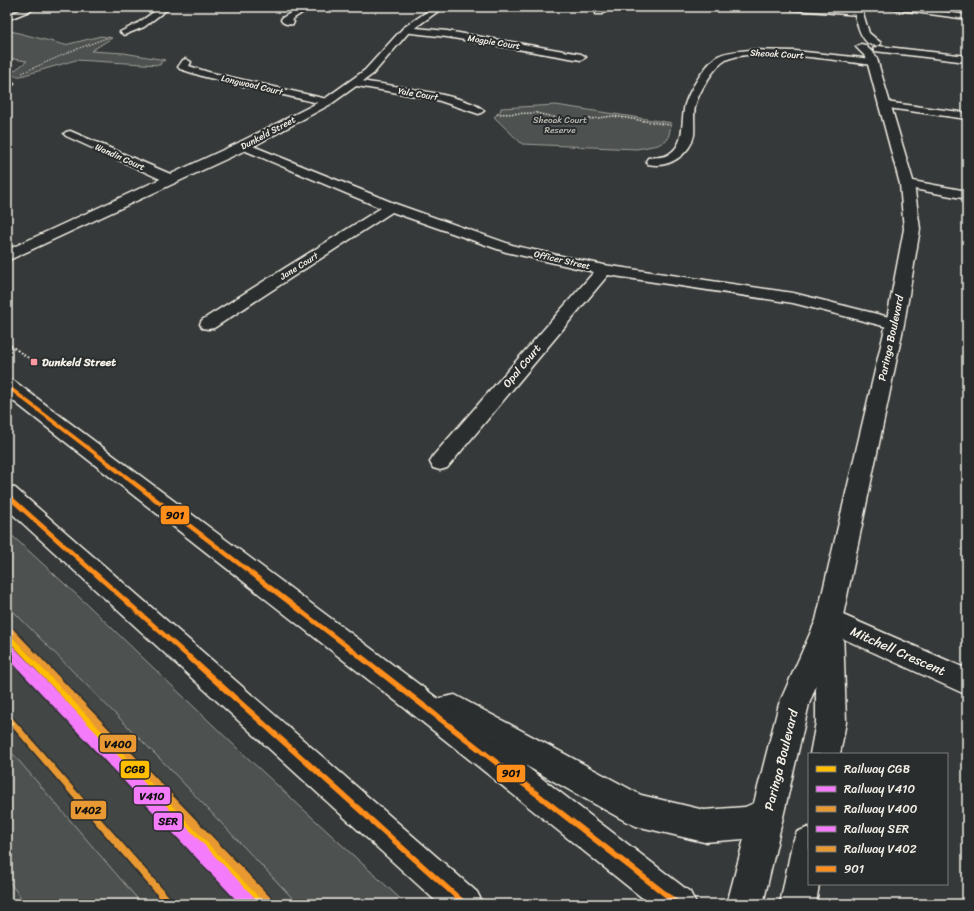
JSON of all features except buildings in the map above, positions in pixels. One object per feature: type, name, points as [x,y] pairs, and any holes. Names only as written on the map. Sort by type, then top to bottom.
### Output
[{"type":"street","points":[[7,18],[35,7]]},
{"type":"street","points":[[124,32],[141,25],[166,7]]},
{"type":"street","points":[[290,22],[285,20],[307,7]]},
{"type":"street","name":"Dunkeld Street","points":[[7,256],[243,146],[327,102],[355,83],[368,72],[406,30],[440,7]]},
{"type":"street","points":[[599,12],[609,7]]},
{"type":"street","points":[[783,7],[858,10]]},
{"type":"street","points":[[892,7],[967,17]]},
{"type":"street","name":"Paringa Boulevard","points":[[746,904],[794,704],[829,620],[895,324],[912,229],[907,184],[871,47],[858,10]]},
{"type":"street","name":"Magpie Court","points":[[406,30],[454,35],[581,57]]},
{"type":"street","name":"Sheoak Court","points":[[652,161],[672,158],[688,137],[690,103],[713,66],[721,58],[730,55],[871,47],[905,50],[967,59]]},
{"type":"street","name":"Longwood Court","points":[[186,62],[183,67],[205,74],[327,102]]},
{"type":"street","name":"Yale Court","points":[[355,83],[442,98],[465,104],[479,111]]},
{"type":"street","points":[[885,104],[967,116]]},
{"type":"street","name":"Wandin Court","points":[[70,134],[171,179]]},
{"type":"street","name":"Officer Street","points":[[243,146],[391,208],[511,249],[604,270],[793,298],[895,324]]},
{"type":"street","points":[[907,184],[967,194]]},
{"type":"street","name":"Jane Court","points":[[208,324],[391,208]]},
{"type":"street","name":"Opal Court","points":[[440,462],[604,270]]},
{"type":"street","points":[[7,386],[435,714],[678,904]]},
{"type":"street","points":[[7,495],[465,904]]},
{"type":"street","name":"Paringa Boulevard","points":[[825,753],[831,722],[829,620]]},
{"type":"street","name":"Mitchell Crescent","points":[[829,620],[967,682]]},
{"type":"street","points":[[435,714],[455,710],[636,810],[704,826],[745,823],[767,814]]},
{"type":"street","points":[[798,904],[808,849]]},
{"type":"path","points":[[18,75],[74,50],[124,32]]},
{"type":"path","points":[[479,111],[497,114],[536,113],[566,120],[582,120],[613,116],[688,127]]},
{"type":"path","points":[[7,343],[34,362]]},
{"type":"shaded area","points":[[7,605],[169,768],[298,904],[142,904],[7,747]]},
{"type":"shaded area","points":[[7,879],[26,904],[7,904]]},
{"type":"green space","points":[[7,30],[65,45],[101,36],[112,38],[91,51],[124,53],[165,60],[161,62],[160,65],[76,60],[21,76],[7,76],[27,61],[7,58]]},
{"type":"green space","name":"Sheoak Court Reserve","points":[[556,105],[672,123],[668,139],[658,145],[637,149],[522,144],[494,117],[500,112],[501,108]]},
{"type":"green space","points":[[7,531],[90,607],[238,749],[406,904],[298,904],[169,768],[7,605]]},
{"type":"green space","points":[[7,747],[142,904],[26,904],[7,879]]},
{"type":"rail line","name":"V400","points":[[11,631],[267,900]]},
{"type":"rail line","name":"CGB","points":[[7,635],[263,904]]},
{"type":"rail line","name":"V410","points":[[7,644],[255,904]]},
{"type":"rail line","name":"SER","points":[[7,652],[246,904]]},
{"type":"rail line","name":"V402","points":[[7,716],[170,904]]},
{"type":"transit line","name":"901","points":[[7,386],[435,714],[678,904]]},
{"type":"transit line","name":"901","points":[[7,495],[465,904]]},
{"type":"place","name":"Dunkeld Street","points":[[34,362]]}]
